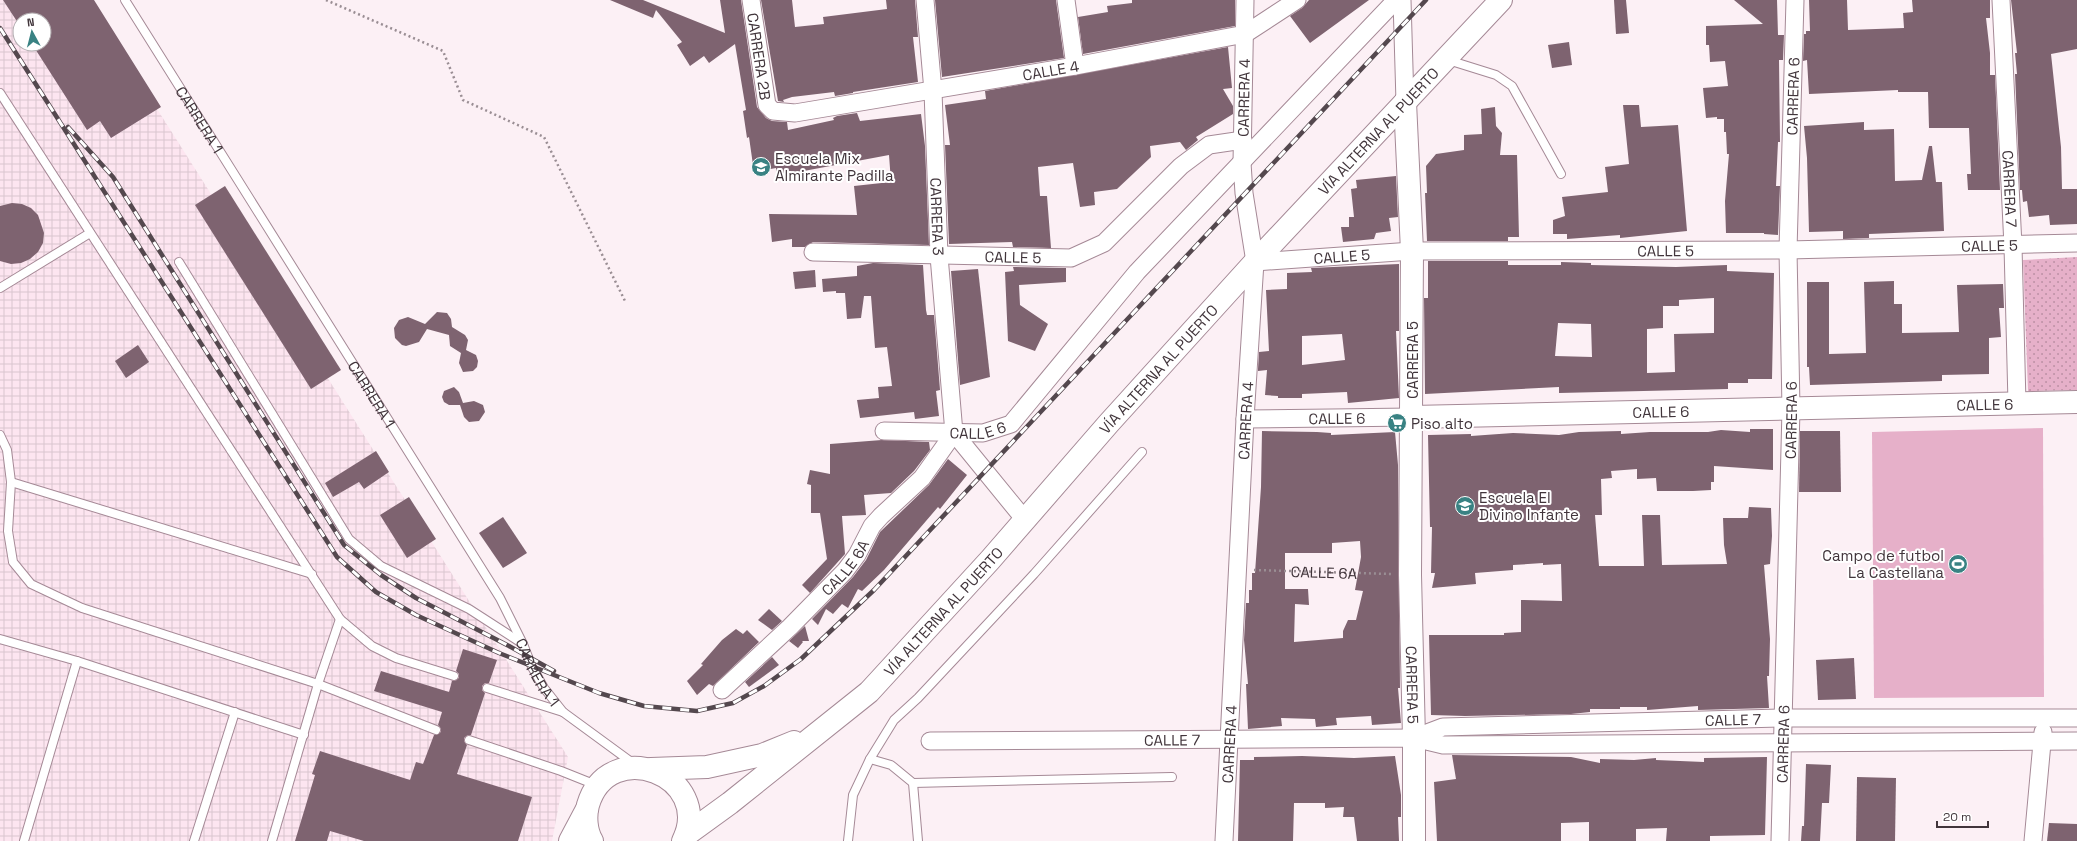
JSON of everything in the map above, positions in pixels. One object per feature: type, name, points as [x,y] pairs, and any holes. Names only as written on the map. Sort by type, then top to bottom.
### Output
[{"type":"main road","name":"VÍA ALTERNA AL PUERTO","points":[[684,838],[869,692],[1255,262],[1501,0]]},
{"type":"main road","name":"CARRERA 5","points":[[1404,102],[1412,251],[1410,575],[1414,738],[1414,841]]},
{"type":"main road","name":"CALLE 6","points":[[1412,416],[2077,402]]},
{"type":"main road","name":"VÍA ALTERNA AL PUERTO","points":[[644,768],[707,767],[762,755],[814,734]]},
{"type":"main road","points":[[570,841],[591,799],[603,780],[613,773],[625,769],[644,768]]},
{"type":"main road","name":"CARRERA 1","points":[[644,768],[666,776],[678,787],[684,797],[689,818],[684,838]]},
{"type":"main road","points":[[591,799],[586,824],[592,841]]},
{"type":"street","name":"CARRERA 2B","points":[[751,0],[767,105],[773,111],[795,113]]},
{"type":"street","name":"CARRERA 3","points":[[925,0],[933,91],[939,256],[954,433]]},
{"type":"street","points":[[1066,0],[1075,66]]},
{"type":"street","name":"CARRERA 4","points":[[1224,841],[1245,419],[1255,262],[1244,193],[1242,163],[1245,0]]},
{"type":"street","name":"CALLE 4","points":[[795,113],[933,91],[1245,34],[1297,0]]},
{"type":"street","name":"CALLE 6","points":[[884,431],[983,433],[1011,424],[1137,272],[1396,0]]},
{"type":"street","name":"CARRERA 5","points":[[1402,0],[1404,102]]},
{"type":"street","name":"CARRERA 6","points":[[1780,841],[1791,408],[1788,250],[1795,0]]},
{"type":"street","name":"CARRERA 7","points":[[2001,0],[2013,246],[2017,403]]},
{"type":"street","name":"CALLE 5","points":[[813,252],[1071,258],[1104,243],[1181,166],[1209,145],[1243,140]]},
{"type":"street","name":"CALLE 5","points":[[1255,262],[1412,251],[1788,250],[2013,246],[2077,243]]},
{"type":"street","name":"CALLE 6","points":[[1245,419],[1412,416]]},
{"type":"street","points":[[954,433],[1025,520]]},
{"type":"street","name":"CALLE 6A","points":[[722,690],[790,627],[841,576],[857,555],[872,526],[922,478],[954,433]]},
{"type":"street","name":"CALLE 7","points":[[1414,738],[1443,727],[1783,718],[2077,718]]},
{"type":"street","points":[[2033,841],[2043,742],[2043,718]]},
{"type":"street","name":"CALLE 7","points":[[930,742],[1229,738],[1414,738],[1443,744],[2077,741]]},
{"type":"lane","name":"CARRERA 1","points":[[125,0],[500,598],[523,644],[532,667],[544,688],[563,712],[644,768]]},
{"type":"lane","points":[[1445,59],[1496,75],[1512,86],[1561,174]]},
{"type":"lane","points":[[0,94],[340,619],[372,646],[396,658],[454,676]]},
{"type":"lane","points":[[0,288],[90,233]]},
{"type":"lane","points":[[179,262],[348,540],[381,566],[469,610],[523,644]]},
{"type":"lane","points":[[0,435],[7,450],[11,482],[8,531],[13,562],[31,584],[82,608],[318,684],[436,730]]},
{"type":"lane","points":[[848,841],[853,795],[870,759],[894,720],[918,698],[1034,574],[1142,452]]},
{"type":"lane","points":[[11,482],[312,574]]},
{"type":"lane","points":[[272,841],[318,684],[340,619]]},
{"type":"lane","points":[[0,639],[77,661],[304,735]]},
{"type":"lane","points":[[24,841],[77,661]]},
{"type":"lane","points":[[487,688],[563,712]]},
{"type":"lane","points":[[194,841],[235,712]]},
{"type":"lane","points":[[469,740],[561,771],[591,783],[591,799]]},
{"type":"lane","points":[[870,759],[891,765],[913,783],[1172,777]]},
{"type":"lane","points":[[913,783],[918,841]]},
{"type":"path","points":[[326,0],[444,51],[463,100],[544,138],[626,302]]},
{"type":"path","name":"CALLE 6A","points":[[1237,570],[1410,575]]},
{"type":"shaded area","points":[[0,0],[88,0],[568,757],[552,841],[0,841]]},
{"type":"shaded area","points":[[2077,257],[2077,390],[2028,391],[2023,260]]},
{"type":"shaded area","name":"Campo de futbol La Castellana","points":[[2043,428],[2044,697],[1874,698],[1872,432]]},
{"type":"building","points":[[3,0],[94,0],[161,107],[111,138],[100,121],[87,130],[37,52],[52,52],[52,12],[12,12],[12,14]]},
{"type":"building","points":[[610,0],[643,0],[725,33],[720,0],[741,0],[757,107],[766,118],[772,121],[787,122],[788,130],[834,120],[833,118],[837,116],[857,113],[860,121],[921,114],[925,146],[929,245],[813,242],[805,247],[792,247],[792,239],[772,242],[769,214],[857,215],[854,186],[891,182],[889,155],[777,176],[776,168],[754,172],[749,137],[747,138],[743,111],[746,110],[735,44],[709,63],[704,56],[690,66],[677,45],[682,42],[656,10],[653,18]]},
{"type":"building","points":[[761,0],[792,0],[795,27],[824,24],[823,17],[887,9],[886,0],[915,0],[918,37],[913,37],[918,82],[835,96],[834,92],[792,97],[783,100],[784,102],[778,101]]},
{"type":"building","points":[[935,0],[1056,0],[1064,58],[942,77]]},
{"type":"building","points":[[1132,0],[1235,0],[1235,26],[1083,54],[1078,17],[1108,12],[1107,6],[1132,3]]},
{"type":"building","points":[[1309,0],[1369,0],[1310,43],[1290,16],[1302,8]]},
{"type":"building","points":[[1614,0],[1626,0],[1629,33],[1616,34]]},
{"type":"building","points":[[1734,0],[1777,0],[1778,35],[1784,35],[1783,60],[1779,60],[1780,142],[1778,142],[1776,186],[1780,186],[1778,235],[1764,233],[1726,233],[1725,201],[1729,154],[1727,154],[1724,119],[1717,119],[1717,117],[1706,118],[1703,88],[1728,86],[1725,61],[1710,62],[1709,45],[1706,45],[1706,26],[1763,24]]},
{"type":"building","points":[[1809,0],[1847,0],[1848,30],[1904,28],[1903,13],[1913,12],[1912,0],[1990,0],[1990,18],[1986,18],[1990,53],[1990,75],[1995,75],[2000,190],[1968,190],[1967,174],[1971,174],[1969,128],[1929,128],[1928,92],[1898,92],[1898,90],[1809,94],[1807,60],[1803,61],[1804,34],[1806,34],[1806,31],[1810,31]]},
{"type":"building","points":[[2011,0],[2077,0],[2077,49],[2051,54],[2061,147],[2062,189],[2077,189],[2077,224],[2050,225],[2049,215],[2029,217],[2027,201],[2023,202],[2022,190],[2020,190],[2015,74],[2017,74],[2015,53],[2017,53]]},
{"type":"building","points":[[1569,42],[1572,65],[1552,68],[1548,45]]},
{"type":"building","points":[[1228,47],[1232,88],[1223,89],[1233,106],[1233,114],[1196,137],[1198,140],[1186,150],[1180,142],[1150,146],[1151,157],[1117,189],[1094,192],[1095,205],[1080,207],[1073,163],[1038,167],[1040,196],[1047,196],[1051,248],[1013,247],[1012,242],[949,244],[945,145],[950,145],[945,105],[986,99],[985,91]]},
{"type":"building","points":[[1623,105],[1639,105],[1641,127],[1678,125],[1687,231],[1620,238],[1620,235],[1567,239],[1567,234],[1553,234],[1553,220],[1565,216],[1562,197],[1608,192],[1605,167],[1629,164]]},
{"type":"building","points":[[1495,107],[1496,126],[1502,133],[1500,155],[1517,155],[1519,237],[1508,237],[1508,241],[1427,241],[1425,193],[1427,193],[1426,166],[1436,154],[1464,150],[1464,135],[1482,134],[1481,109]]},
{"type":"building","points":[[1864,122],[1864,130],[1894,129],[1895,181],[1922,180],[1929,146],[1932,146],[1936,182],[1942,182],[1944,231],[1869,234],[1869,238],[1843,239],[1843,231],[1809,232],[1807,158],[1804,126]]},
{"type":"building","points":[[1396,176],[1398,217],[1389,218],[1391,231],[1376,233],[1374,239],[1343,242],[1341,227],[1349,227],[1349,217],[1354,217],[1351,189],[1357,188],[1356,180]]},
{"type":"building","points":[[225,186],[341,370],[311,389],[195,205]]},
{"type":"building","points":[[12,203],[22,204],[31,208],[38,215],[44,233],[43,243],[38,252],[30,259],[21,263],[11,264],[0,261],[0,206]]},
{"type":"building","points":[[1428,261],[1508,261],[1508,265],[1561,265],[1561,262],[1591,263],[1591,265],[1676,267],[1727,265],[1727,271],[1774,273],[1772,379],[1748,379],[1748,383],[1728,383],[1728,389],[1559,393],[1559,387],[1425,394],[1424,298],[1428,298]],"holes":[[[1714,298],[1714,333],[1674,334],[1675,372],[1647,373],[1647,329],[1663,328],[1663,306],[1679,306],[1679,300]],[[1558,323],[1591,324],[1592,357],[1555,356]]]},
{"type":"building","points":[[873,263],[923,265],[927,315],[934,315],[940,390],[936,391],[939,416],[915,419],[914,412],[860,418],[857,400],[879,398],[878,387],[892,386],[887,347],[875,348],[871,296],[864,296],[861,318],[847,319],[845,293],[836,293],[836,291],[823,292],[822,279],[857,276],[857,266]]},
{"type":"building","points":[[1399,264],[1399,331],[1396,331],[1399,398],[1348,403],[1347,392],[1302,394],[1302,398],[1278,398],[1278,396],[1265,395],[1267,370],[1258,371],[1258,369],[1259,352],[1269,351],[1266,290],[1287,289],[1287,273],[1312,272],[1311,268]],"holes":[[[1342,334],[1345,360],[1302,365],[1302,336]]]},
{"type":"building","points":[[1013,267],[1066,268],[1066,282],[1019,285],[1020,305],[1048,324],[1035,351],[1008,341],[1005,272],[1014,271]]},
{"type":"building","points":[[978,269],[990,377],[960,385],[951,271]]},
{"type":"building","points":[[815,270],[816,287],[795,289],[793,272]]},
{"type":"building","points":[[1894,281],[1894,304],[1902,304],[1902,333],[1959,332],[1957,285],[2003,284],[2004,308],[1999,308],[2001,337],[1989,338],[1989,374],[1942,375],[1942,381],[1810,385],[1809,367],[1807,367],[1807,282],[1829,282],[1829,354],[1866,353],[1864,282]]},
{"type":"building","points":[[437,312],[447,313],[451,319],[452,327],[465,335],[468,340],[466,350],[476,355],[478,361],[477,367],[473,371],[463,372],[459,363],[461,353],[450,346],[449,335],[427,329],[419,342],[406,346],[402,345],[395,338],[394,328],[399,320],[408,317],[425,324]]},
{"type":"building","points":[[138,345],[149,362],[126,378],[115,361]]},
{"type":"building","points":[[454,387],[459,392],[463,403],[474,401],[483,405],[485,412],[479,421],[469,422],[464,417],[460,405],[449,405],[444,402],[442,397],[444,391]]},
{"type":"building","points":[[1750,429],[1773,429],[1773,470],[1714,466],[1714,482],[1711,482],[1711,490],[1693,491],[1657,491],[1656,478],[1637,479],[1637,469],[1611,471],[1612,478],[1601,479],[1602,515],[1595,515],[1599,566],[1644,566],[1642,515],[1660,515],[1662,565],[1727,564],[1724,545],[1723,518],[1748,518],[1749,507],[1771,508],[1772,536],[1770,564],[1764,565],[1770,639],[1769,676],[1767,676],[1769,708],[1698,710],[1698,706],[1647,710],[1647,707],[1620,707],[1620,709],[1590,709],[1590,712],[1571,714],[1465,716],[1431,715],[1429,635],[1504,635],[1504,633],[1521,632],[1521,600],[1562,601],[1561,564],[1543,565],[1543,563],[1513,565],[1513,570],[1475,573],[1476,584],[1432,588],[1435,573],[1431,573],[1432,527],[1430,527],[1428,435],[1471,434],[1471,436],[1513,433],[1559,435],[1579,432],[1621,431],[1621,434],[1650,432],[1708,432],[1721,430],[1750,432]]},
{"type":"building","points":[[1262,431],[1317,432],[1331,433],[1331,435],[1395,432],[1398,465],[1400,688],[1398,688],[1401,723],[1372,725],[1371,716],[1336,718],[1337,725],[1316,727],[1315,719],[1281,718],[1282,726],[1248,729],[1246,684],[1248,684],[1244,640],[1246,603],[1249,603],[1249,590],[1252,590],[1252,573],[1255,573],[1261,487]],"holes":[[[1360,541],[1361,557],[1355,590],[1363,591],[1356,620],[1348,620],[1343,631],[1343,638],[1294,642],[1295,604],[1309,605],[1308,589],[1285,589],[1285,553],[1332,553],[1332,543]]]},
{"type":"building","points":[[1800,431],[1840,431],[1841,492],[1799,492]]},
{"type":"building","points":[[882,440],[929,442],[930,450],[914,471],[891,493],[864,495],[866,515],[842,516],[845,554],[810,593],[802,585],[827,559],[820,513],[811,513],[811,485],[807,484],[810,470],[830,474],[830,444]]},
{"type":"building","points":[[376,451],[389,472],[364,489],[359,482],[333,497],[325,483]]},
{"type":"building","points":[[948,459],[967,475],[940,509],[938,507],[884,570],[862,591],[858,589],[848,608],[842,604],[833,614],[826,609],[818,625],[812,619],[853,577],[866,560],[880,532],[929,485]]},
{"type":"building","points":[[409,497],[436,539],[407,558],[380,515]]},
{"type":"building","points":[[503,517],[527,553],[503,568],[479,533]]},
{"type":"building","points":[[769,609],[782,621],[772,630],[758,620]]},
{"type":"building","points":[[805,626],[809,641],[802,641],[803,642],[798,648],[789,641]]},
{"type":"building","points":[[736,629],[743,634],[747,630],[759,642],[713,686],[709,684],[697,695],[687,681],[703,665],[701,664],[722,640]]},
{"type":"building","points":[[463,649],[497,660],[489,683],[485,683],[482,686],[482,690],[485,693],[471,735],[464,738],[467,745],[457,774],[532,797],[518,841],[364,841],[330,831],[327,841],[295,841],[315,775],[312,774],[320,751],[410,780],[416,762],[423,764],[434,735],[441,732],[438,725],[442,712],[374,691],[381,671],[449,692],[452,681],[459,678],[459,674],[456,671]]},
{"type":"building","points":[[772,657],[779,665],[749,687],[745,682]]},
{"type":"building","points":[[1854,658],[1856,699],[1818,700],[1816,660]]},
{"type":"building","points":[[1452,755],[1571,757],[1600,763],[1600,759],[1634,760],[1656,758],[1656,760],[1704,762],[1704,758],[1767,757],[1765,835],[1710,836],[1710,841],[1666,841],[1667,828],[1636,829],[1636,841],[1589,841],[1589,822],[1561,823],[1561,841],[1437,841],[1434,782],[1456,779]]},
{"type":"building","points":[[1302,756],[1354,758],[1395,756],[1401,795],[1401,817],[1398,817],[1399,841],[1357,841],[1354,817],[1343,817],[1344,807],[1325,808],[1325,803],[1294,803],[1293,841],[1238,841],[1240,760],[1254,760],[1254,757]]},
{"type":"building","points":[[1806,764],[1831,765],[1829,803],[1822,803],[1820,841],[1801,841],[1802,826],[1804,826]]},
{"type":"building","points":[[1857,777],[1896,778],[1895,841],[1856,841]]},
{"type":"building","points":[[2049,823],[2077,824],[2077,841],[2047,841]]},
{"type":"railway","points":[[0,28],[337,557],[376,592],[416,615],[499,653],[599,693],[644,706],[697,711],[733,703],[764,686],[801,659],[874,590],[1426,0]]},
{"type":"railway","points":[[68,127],[113,177],[344,545],[381,575],[416,598],[554,671]]},
{"type":"place","name":"Escuela Mix Almirante Padilla","points":[[761,167]]},
{"type":"place","name":"Piso alto","points":[[1397,423]]},
{"type":"place","name":"Escuela El Divino Infante","points":[[1465,506]]},
{"type":"place","name":"Campo de futbol La Castellana","points":[[1958,564]]}]
